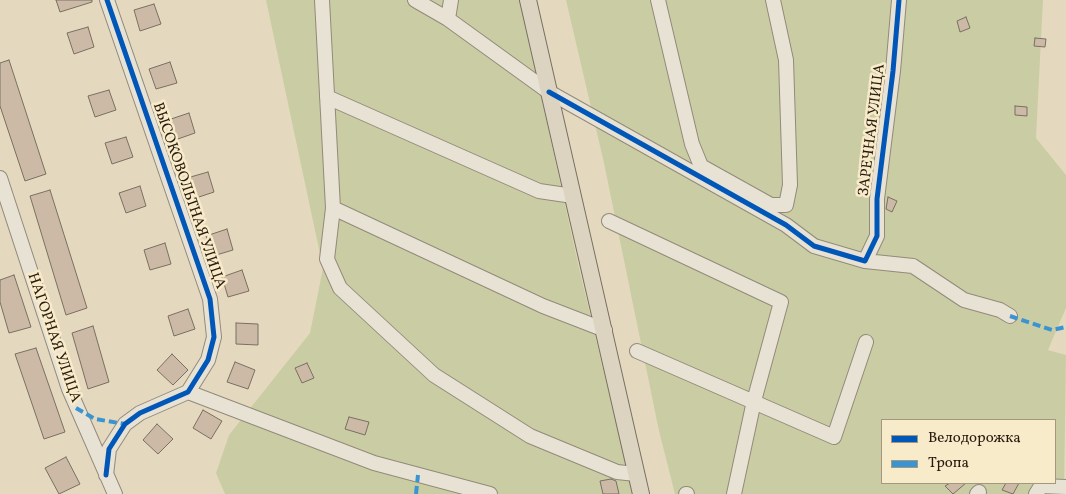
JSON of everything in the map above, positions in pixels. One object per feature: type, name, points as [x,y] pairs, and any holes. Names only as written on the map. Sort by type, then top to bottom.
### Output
[{"type":"main road","points":[[528,0],[641,494]]},
{"type":"street","name":"ВЫСОКОВОЛЬТНАЯ УЛИЦА","points":[[108,0],[210,299],[214,337],[208,360],[188,392]]},
{"type":"street","points":[[322,0],[333,208],[327,260],[340,288],[434,376],[530,436],[617,472],[636,474]]},
{"type":"street","points":[[415,0],[448,19],[549,92],[786,225],[814,246],[865,261],[913,266],[964,300],[1000,310],[1010,316]]},
{"type":"street","points":[[448,19],[451,0]]},
{"type":"street","points":[[658,0],[692,144],[700,166],[771,205],[786,205],[790,185],[787,68],[773,0]]},
{"type":"street","name":"ЗАРЕЧНАЯ УЛИЦА","points":[[865,261],[877,236],[877,199],[893,71],[899,0]]},
{"type":"street","points":[[327,96],[539,191],[573,196]]},
{"type":"street","name":"НАГОРНАЯ УЛИЦА","points":[[0,178],[69,389],[115,494]]},
{"type":"street","points":[[333,208],[543,306],[604,330]]},
{"type":"street","points":[[609,221],[781,302],[754,401],[734,494]]},
{"type":"street","points":[[637,351],[834,437],[866,342]]},
{"type":"street","points":[[106,475],[109,449],[125,424],[140,413],[188,392],[374,463],[490,494]]},
{"type":"street","points":[[1036,494],[1041,486],[1066,487]]},
{"type":"green space","points":[[266,0],[520,0],[579,268],[633,494],[225,494],[216,473],[229,435],[310,333],[323,268]]},
{"type":"green space","points":[[566,0],[1043,0],[1036,138],[1066,175],[1066,308],[1048,350],[1066,355],[1064,494],[675,494],[659,431],[604,163]]},
{"type":"building","points":[[56,0],[92,0],[92,2],[60,12]]},
{"type":"building","points":[[154,4],[161,24],[140,31],[134,10]]},
{"type":"building","points":[[966,17],[970,28],[960,32],[957,21]]},
{"type":"building","points":[[88,27],[94,47],[74,54],[67,33]]},
{"type":"building","points":[[1035,38],[1046,39],[1045,47],[1034,46]]},
{"type":"building","points":[[9,60],[46,174],[25,181],[0,106],[0,63]]},
{"type":"building","points":[[170,62],[177,83],[156,89],[149,69]]},
{"type":"building","points":[[109,90],[116,110],[95,117],[88,96]]},
{"type":"building","points":[[1015,106],[1027,107],[1027,116],[1015,115]]},
{"type":"building","points":[[189,113],[195,133],[175,140],[168,120]]},
{"type":"building","points":[[126,137],[133,157],[112,164],[105,143]]},
{"type":"building","points":[[208,172],[214,192],[193,199],[187,178]]},
{"type":"building","points":[[140,186],[146,206],[126,213],[119,193]]},
{"type":"building","points":[[50,190],[87,308],[66,315],[30,196]]},
{"type":"building","points":[[888,197],[897,201],[892,212],[886,209]]},
{"type":"building","points":[[227,229],[233,250],[213,256],[206,236]]},
{"type":"building","points":[[165,243],[171,264],[150,270],[144,250]]},
{"type":"building","points":[[242,270],[249,291],[228,297],[222,277]]},
{"type":"building","points":[[14,275],[31,327],[9,333],[0,302],[0,280]]},
{"type":"building","points":[[188,309],[195,329],[174,336],[168,316]]},
{"type":"building","points":[[236,323],[258,324],[258,345],[236,344]]},
{"type":"building","points":[[93,326],[109,382],[88,389],[72,333]]},
{"type":"building","points":[[36,348],[65,432],[44,439],[15,354]]},
{"type":"building","points":[[172,354],[188,370],[173,385],[157,370]]},
{"type":"building","points":[[235,362],[255,370],[248,389],[227,382]]},
{"type":"building","points":[[307,363],[314,378],[302,383],[295,368]]},
{"type":"building","points":[[203,410],[222,421],[211,439],[193,428]]},
{"type":"building","points":[[349,417],[369,422],[365,435],[345,429]]},
{"type":"building","points":[[157,424],[173,439],[158,454],[143,440]]},
{"type":"building","points":[[66,457],[80,484],[59,494],[45,468]]},
{"type":"building","points":[[611,479],[616,481],[619,494],[603,494],[600,481]]},
{"type":"building","points":[[948,484],[965,484],[953,494],[945,486]]},
{"type":"building","points":[[1005,484],[1018,484],[1013,494],[1002,490]]},
{"type":"marked path","points":[[1010,316],[1052,330],[1066,327]]},
{"type":"marked path","points":[[76,408],[95,419],[125,424]]},
{"type":"marked path","points":[[416,494],[418,475]]},
{"type":"cycle path","points":[[106,475],[109,449],[125,424],[140,413],[188,392],[208,360],[214,337],[210,299],[107,0]]},
{"type":"cycle path","points":[[549,92],[786,225],[814,246],[865,261],[877,236],[877,199],[893,71],[899,0]]}]
